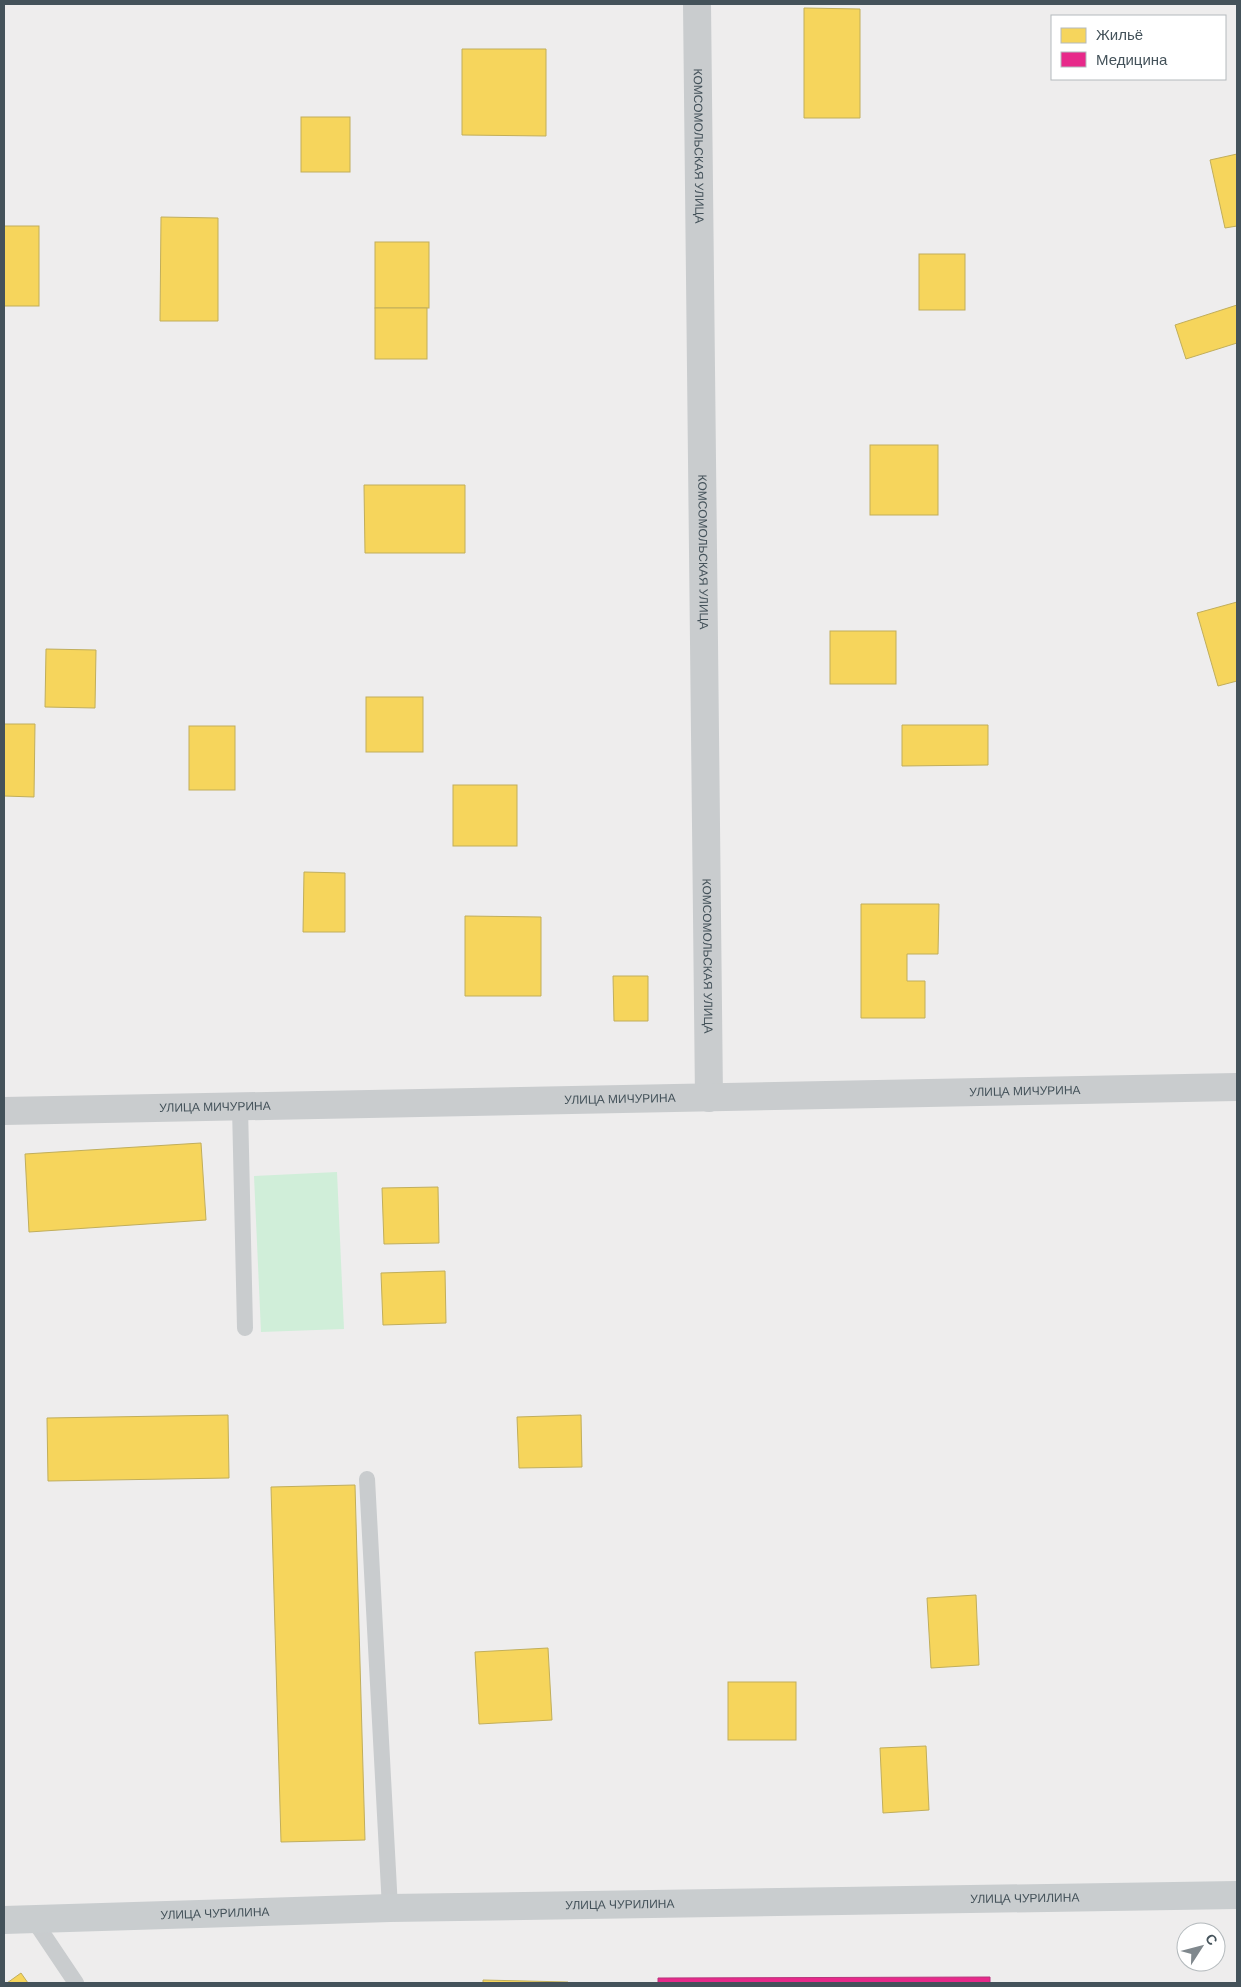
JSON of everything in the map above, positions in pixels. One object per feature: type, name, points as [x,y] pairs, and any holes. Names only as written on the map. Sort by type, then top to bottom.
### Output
[{"type":"street","name":"КОМСОМОЛЬСКАЯ УЛИЦА","points":[[697,4],[709,1098]]},
{"type":"street","name":"УЛИЦА МИЧУРИНА","points":[[4,1111],[1237,1088]]},
{"type":"street","name":"УЛИЦА ЧУРИЛИНА","points":[[4,1920],[390,1908],[1237,1895]]},
{"type":"lane","points":[[240,1107],[245,1328]]},
{"type":"lane","points":[[367,1479],[390,1908]]},
{"type":"lane","points":[[33,1919],[76,1983]]},
{"type":"green space","points":[[337,1172],[344,1329],[261,1332],[254,1176]]},
{"type":"building: Жильё","points":[[804,8],[860,9],[860,118],[804,118]]},
{"type":"building: Жильё","points":[[462,49],[546,49],[546,136],[462,135]]},
{"type":"building: Жильё","points":[[301,117],[350,117],[350,172],[301,172]]},
{"type":"building: Жильё","points":[[1237,154],[1237,226],[1225,228],[1210,160]]},
{"type":"building: Жильё","points":[[161,217],[218,218],[218,321],[160,321]]},
{"type":"building: Жильё","points":[[4,226],[39,226],[39,306],[4,306]]},
{"type":"building: Жильё","points":[[375,242],[429,242],[429,308],[375,308]]},
{"type":"building: Жильё","points":[[919,254],[965,254],[965,310],[919,310]]},
{"type":"building: Жильё","points":[[1237,305],[1237,343],[1186,359],[1175,325]]},
{"type":"building: Жильё","points":[[375,308],[427,308],[427,359],[375,359]]},
{"type":"building: Жильё","points":[[870,445],[938,445],[938,515],[870,515]]},
{"type":"building: Жильё","points":[[364,485],[465,485],[465,553],[365,553]]},
{"type":"building: Жильё","points":[[1237,602],[1237,681],[1218,686],[1197,613]]},
{"type":"building: Жильё","points":[[830,631],[896,631],[896,684],[830,684]]},
{"type":"building: Жильё","points":[[46,649],[96,650],[95,708],[45,707]]},
{"type":"building: Жильё","points":[[366,697],[423,697],[423,752],[366,752]]},
{"type":"building: Жильё","points":[[4,724],[35,724],[34,797],[4,796]]},
{"type":"building: Жильё","points":[[902,725],[988,725],[988,765],[902,766]]},
{"type":"building: Жильё","points":[[189,726],[235,726],[235,790],[189,790]]},
{"type":"building: Жильё","points":[[453,785],[517,785],[517,846],[453,846]]},
{"type":"building: Жильё","points":[[304,872],[345,873],[345,932],[303,932]]},
{"type":"building: Жильё","points":[[861,904],[939,904],[938,954],[907,954],[907,981],[925,981],[925,1018],[861,1018]]},
{"type":"building: Жильё","points":[[465,916],[541,917],[541,996],[465,996]]},
{"type":"building: Жильё","points":[[613,976],[648,976],[648,1021],[614,1021]]},
{"type":"building: Жильё","points":[[201,1143],[206,1220],[29,1232],[25,1154]]},
{"type":"building: Жильё","points":[[438,1187],[439,1243],[384,1244],[382,1188]]},
{"type":"building: Жильё","points":[[445,1271],[446,1323],[383,1325],[381,1273]]},
{"type":"building: Жильё","points":[[228,1415],[229,1478],[48,1481],[47,1418]]},
{"type":"building: Жильё","points":[[581,1415],[582,1467],[519,1468],[517,1417]]},
{"type":"building: Жильё","points":[[355,1485],[365,1840],[281,1842],[271,1487]]},
{"type":"building: Жильё","points":[[976,1595],[979,1665],[931,1668],[927,1598]]},
{"type":"building: Жильё","points":[[548,1648],[552,1720],[479,1724],[475,1652]]},
{"type":"building: Жильё","points":[[728,1682],[796,1682],[796,1740],[728,1740]]},
{"type":"building: Жильё","points":[[926,1746],[929,1810],[883,1813],[880,1748]]},
{"type":"building: Жильё","points":[[21,1973],[28,1983],[7,1983]]},
{"type":"building: Жильё","points":[[483,1980],[568,1982],[568,1983],[483,1983]]},
{"type":"building: Медицина","points":[[990,1977],[990,1983],[658,1983],[658,1978]]}]
